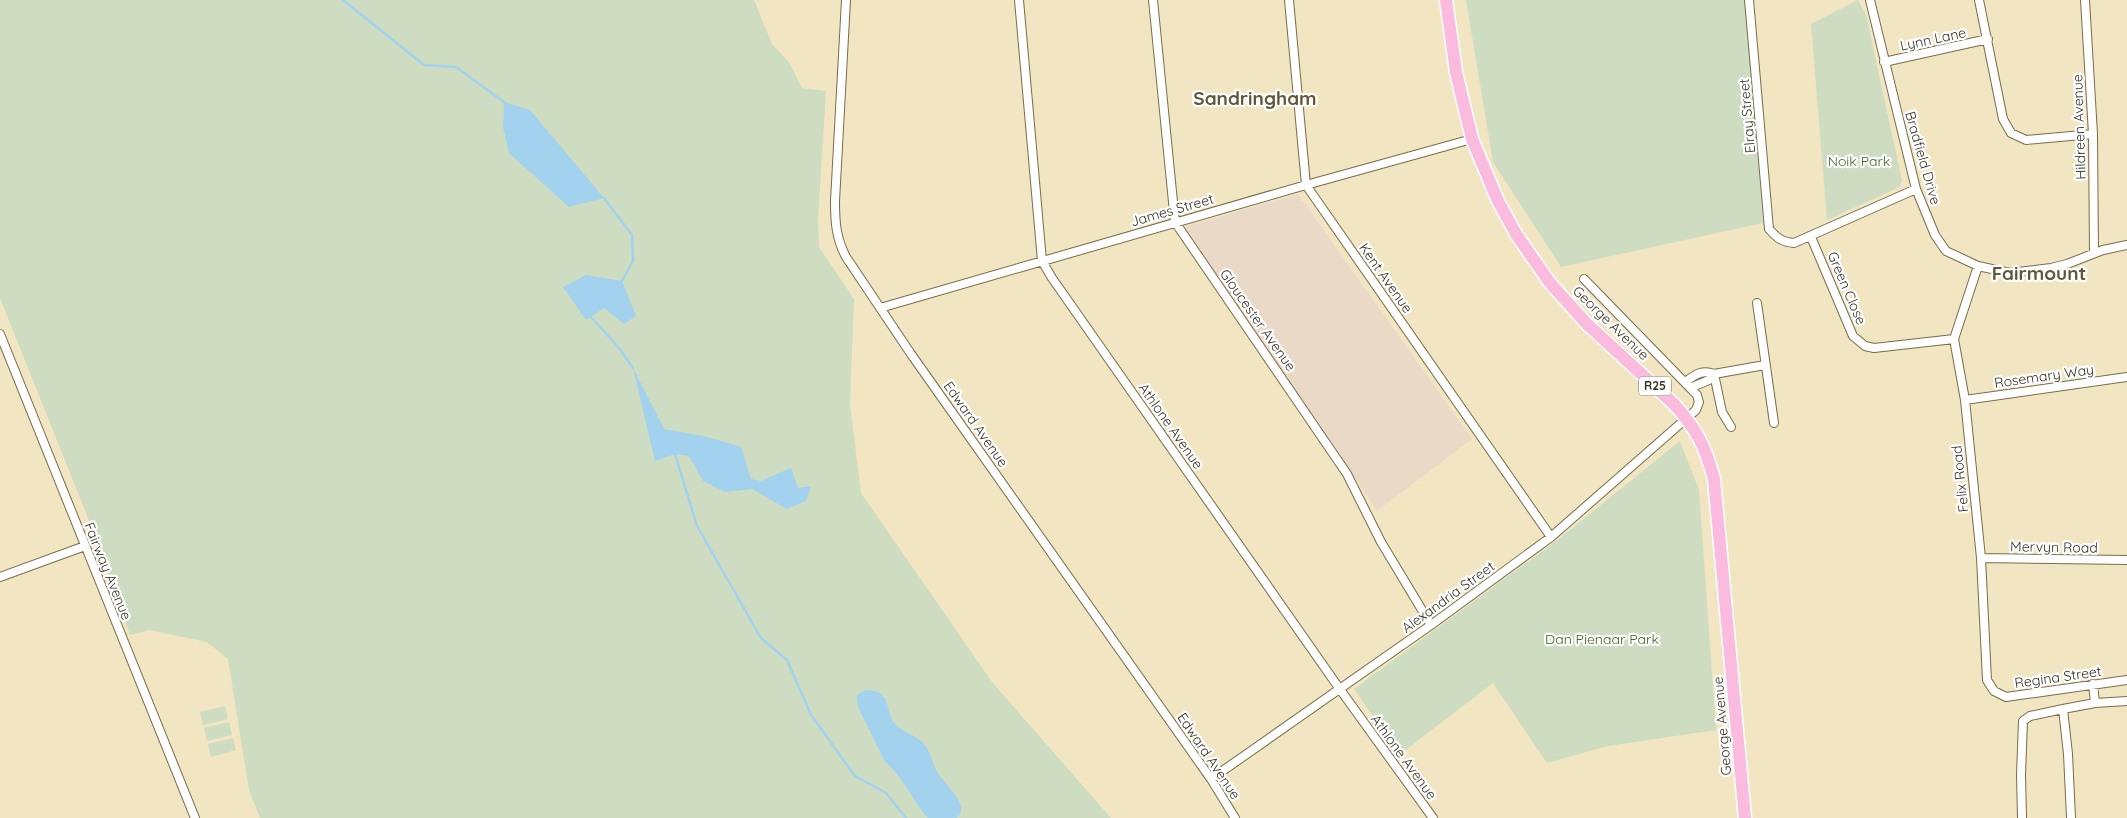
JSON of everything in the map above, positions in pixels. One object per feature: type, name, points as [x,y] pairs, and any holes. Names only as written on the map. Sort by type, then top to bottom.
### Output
[{"type":"main road","name":"George Avenue","points":[[1446,0],[1456,72],[1472,139],[1498,201],[1531,258],[1550,283],[1586,324],[1687,418],[1700,436],[1708,455],[1714,479],[1745,818]]},
{"type":"street","name":"Edward Avenue","points":[[846,0],[836,228],[839,244],[846,258],[880,308],[1211,779],[1235,818]]},
{"type":"street","name":"Athlone Avenue","points":[[1019,0],[1042,261],[1339,688],[1433,818]]},
{"type":"street","name":"Gloucester Avenue","points":[[1153,0],[1175,222],[1347,474],[1380,542],[1431,625]]},
{"type":"street","name":"Kent Avenue","points":[[1289,0],[1306,185],[1551,537]]},
{"type":"street","name":"Elray Street","points":[[1749,0],[1769,229],[1778,238],[1786,242],[1794,243],[1811,237]]},
{"type":"street","name":"Bradfield Drive","points":[[1870,0],[1916,190],[1942,247],[1953,255],[1978,266],[2006,273],[2033,272],[2067,264],[2094,252],[2127,245]]},
{"type":"street","points":[[1979,0],[2003,119],[2011,133],[2026,140],[2093,134]]},
{"type":"street","name":"Hildreen Avenue","points":[[2085,0],[2093,134],[2094,252]]},
{"type":"street","name":"Lynn Lane","points":[[1884,62],[1988,40]]},
{"type":"street","name":"James Street","points":[[880,308],[1175,222],[1472,139]]},
{"type":"street","points":[[1811,237],[1916,190]]},
{"type":"street","name":"Green Close","points":[[1811,237],[1853,336],[1859,342],[1874,348],[1954,339]]},
{"type":"street","name":"Felix Road","points":[[1978,266],[1954,339],[1965,400],[1981,558],[1987,680],[1994,691]]},
{"type":"street","points":[[1584,279],[1697,395],[1699,402],[1696,410],[1687,418]]},
{"type":"street","points":[[1756,303],[1774,423]]},
{"type":"street","name":"Fairway Avenue","points":[[0,334],[194,818]]},
{"type":"street","points":[[1688,385],[1698,373],[1707,372],[1714,374],[1765,365]]},
{"type":"street","points":[[1714,374],[1720,403],[1731,427]]},
{"type":"street","name":"Rosemary Way","points":[[1965,400],[2127,377]]},
{"type":"street","name":"Alexandria Street","points":[[1211,779],[1431,625],[1551,537],[1687,418]]},
{"type":"street","points":[[0,577],[85,546]]},
{"type":"street","name":"Mervyn Road","points":[[1981,558],[2127,560]]},
{"type":"street","name":"Regina Street","points":[[1994,691],[2000,695],[2013,696],[2127,680]]},
{"type":"street","points":[[2093,684],[2094,703]]},
{"type":"street","points":[[2022,818],[2023,722],[2030,716],[2094,703],[2127,701]]},
{"type":"street","points":[[2063,710],[2068,754],[2071,818]]},
{"type":"shaded area","points":[[1298,194],[1472,439],[1377,511],[1183,227]]},
{"type":"green space","points":[[0,0],[754,0],[772,44],[789,62],[802,88],[826,91],[818,218],[819,247],[854,299],[850,404],[861,493],[992,682],[1111,818],[260,818],[249,790],[228,659],[207,642],[149,630],[130,635],[88,518],[0,298]]},
{"type":"green space","points":[[1466,0],[1745,0],[1763,223],[1561,267],[1493,162]]},
{"type":"green space","name":"Noik Park","points":[[1858,0],[1866,15],[1902,180],[1900,187],[1827,220],[1811,24]]},
{"type":"green space","name":"Dan Pienaar Park","points":[[1680,441],[1699,490],[1716,730],[1608,746],[1547,763],[1493,683],[1399,755],[1354,689],[1556,541]]},
{"type":"green space","points":[[225,706],[228,719],[203,725],[200,712]]},
{"type":"green space","points":[[229,722],[232,735],[207,741],[204,728]]},
{"type":"green space","points":[[233,738],[236,750],[211,757],[208,744]]},
{"type":"water","points":[[504,102],[530,110],[604,198],[569,207],[509,153],[503,127]]},
{"type":"water","points":[[586,275],[622,281],[636,316],[624,324],[604,308],[586,320],[563,287]]},
{"type":"water","points":[[633,368],[664,429],[708,437],[741,447],[751,479],[761,481],[791,468],[798,488],[811,486],[806,501],[787,509],[752,489],[725,492],[703,481],[689,456],[675,454],[655,461]]},
{"type":"water","points":[[866,690],[875,691],[880,694],[887,703],[892,720],[896,725],[925,746],[938,773],[959,802],[961,808],[956,818],[928,818],[902,780],[885,762],[858,707],[857,695]]},
{"type":"waterway","points":[[343,0],[424,65],[456,67],[504,102]]},
{"type":"waterway","points":[[604,198],[632,235],[633,261],[622,281]]},
{"type":"waterway","points":[[591,317],[620,349],[633,368]]},
{"type":"waterway","points":[[675,454],[697,526],[761,638],[787,660],[811,715],[855,776],[886,793],[906,818]]},
{"type":"district","name":"Sandringham","points":[[1255,98]]},
{"type":"district","name":"Fairmount","points":[[2039,273]]}]
